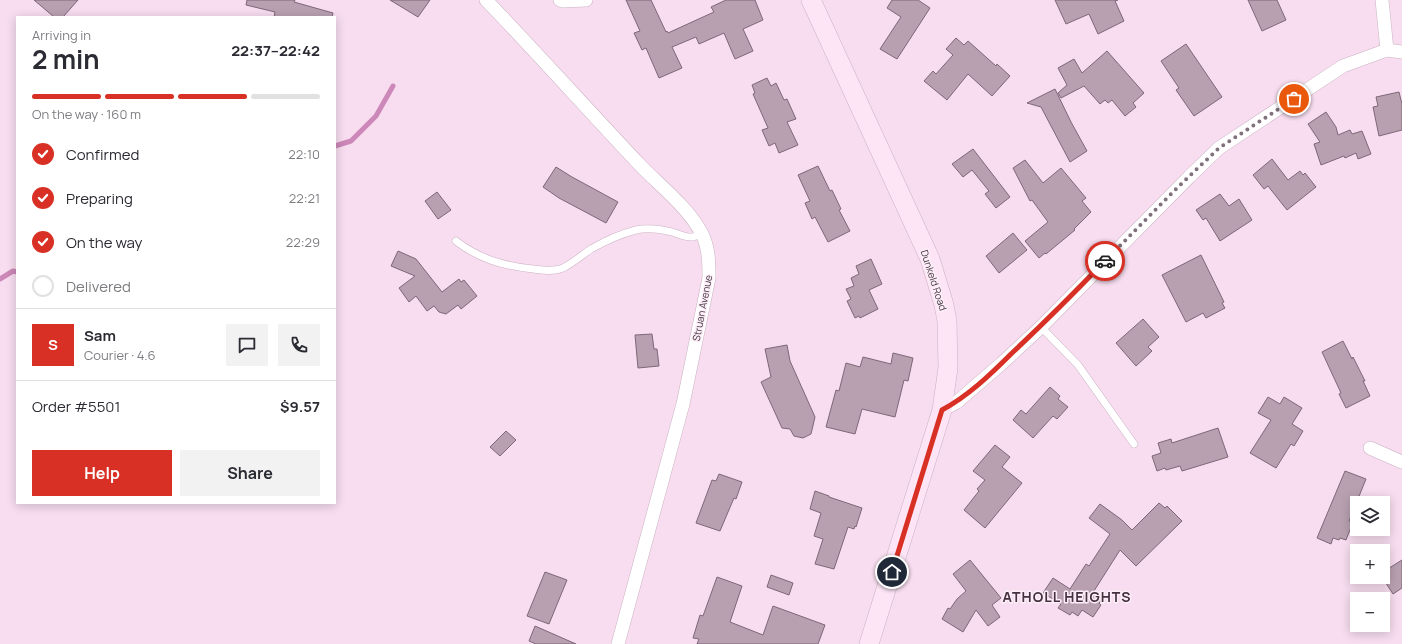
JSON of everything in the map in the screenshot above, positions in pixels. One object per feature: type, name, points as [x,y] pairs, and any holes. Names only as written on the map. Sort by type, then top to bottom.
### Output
[{"type":"main road","name":"Dunkeld Road","points":[[811,0],[930,259],[944,305],[947,321],[947,382],[942,410],[869,644]]},
{"type":"street","name":"Struan Avenue","points":[[486,0],[684,209],[701,233],[707,246],[710,262],[709,278],[683,404],[618,644]]},
{"type":"street","points":[[560,0],[586,0]]},
{"type":"street","points":[[1382,0],[1387,50]]},
{"type":"street","points":[[942,410],[957,402],[980,383],[1041,326],[1135,230],[1219,148],[1343,66],[1387,50],[1402,52]]},
{"type":"street","points":[[1370,448],[1402,462]]},
{"type":"lane","points":[[456,241],[479,256],[496,262],[516,267],[557,270],[612,238],[636,230],[651,228],[686,237],[692,237],[701,233]]},
{"type":"lane","points":[[1041,326],[1078,365],[1134,444]]},
{"type":"building","points":[[34,0],[78,0],[64,16],[53,16]]},
{"type":"building","points":[[247,0],[295,0],[294,2],[333,13],[332,16],[274,16],[275,12],[246,5]]},
{"type":"building","points":[[390,0],[430,0],[418,17]]},
{"type":"building","points":[[626,0],[651,0],[666,32],[667,31],[668,33],[714,12],[711,7],[726,0],[755,0],[763,20],[743,29],[753,51],[735,59],[724,33],[699,44],[696,37],[672,47],[682,68],[659,78],[646,48],[642,50],[634,33],[640,31]]},
{"type":"building","points":[[892,0],[918,0],[930,8],[897,59],[880,49],[901,17],[887,8]]},
{"type":"building","points":[[1055,0],[1118,0],[1115,1],[1124,21],[1098,34],[1089,14],[1066,24]]},
{"type":"building","points":[[1248,0],[1277,0],[1286,20],[1262,31]]},
{"type":"building","points":[[956,38],[964,45],[968,41],[996,66],[997,64],[1010,76],[992,96],[968,74],[947,100],[924,81],[933,71],[936,74],[953,55],[946,49]]},
{"type":"building","points":[[1186,44],[1222,97],[1194,116],[1176,90],[1179,88],[1161,61]]},
{"type":"building","points":[[1107,51],[1144,93],[1133,103],[1136,107],[1125,116],[1112,100],[1108,103],[1105,100],[1100,104],[1084,86],[1061,98],[1058,93],[1067,85],[1058,68],[1074,59],[1082,73]]},
{"type":"building","points":[[767,78],[771,86],[776,83],[784,100],[787,99],[796,119],[787,122],[798,145],[779,153],[775,143],[769,146],[762,130],[768,128],[753,94],[755,93],[752,85]]},
{"type":"building","points":[[1055,89],[1087,151],[1070,162],[1041,107],[1027,103]]},
{"type":"building","points":[[1399,92],[1402,104],[1402,130],[1379,136],[1373,107],[1378,106],[1376,97]]},
{"type":"building","points":[[1326,112],[1336,127],[1338,135],[1350,130],[1352,134],[1362,131],[1371,154],[1358,159],[1356,153],[1321,165],[1314,144],[1320,142],[1308,124]]},
{"type":"building","points":[[973,149],[1010,197],[996,208],[985,194],[989,191],[972,170],[963,177],[952,164]]},
{"type":"building","points":[[1272,159],[1288,180],[1300,171],[1303,175],[1305,173],[1316,187],[1287,210],[1268,186],[1264,189],[1253,175]]},
{"type":"building","points":[[1025,160],[1043,183],[1061,168],[1086,198],[1082,201],[1091,212],[1074,229],[1075,230],[1039,258],[1025,241],[1048,222],[1032,200],[1030,201],[1013,168]]},
{"type":"building","points":[[818,166],[830,191],[832,190],[841,209],[839,210],[850,231],[828,242],[815,217],[812,219],[805,203],[810,201],[798,175]]},
{"type":"building","points":[[556,167],[618,202],[606,223],[559,198],[543,187]]},
{"type":"building","points":[[437,192],[451,210],[438,219],[425,201]]},
{"type":"building","points":[[1220,194],[1229,206],[1239,199],[1252,220],[1220,241],[1206,218],[1203,220],[1196,210]]},
{"type":"building","points":[[1013,233],[1027,250],[999,273],[986,256]]},
{"type":"building","points":[[398,251],[416,259],[442,292],[459,279],[461,282],[464,280],[477,296],[461,309],[458,305],[446,314],[439,312],[434,306],[427,311],[416,296],[409,302],[399,288],[415,276],[391,266]]},
{"type":"building","points":[[1201,255],[1224,302],[1222,303],[1225,308],[1206,318],[1203,313],[1186,322],[1162,275]]},
{"type":"building","points":[[871,259],[882,284],[869,290],[878,309],[860,318],[859,316],[855,318],[847,301],[851,299],[846,289],[854,286],[851,278],[859,274],[856,266]]},
{"type":"building","points":[[1143,319],[1159,337],[1148,347],[1152,351],[1136,366],[1116,343]]},
{"type":"building","points":[[652,334],[654,349],[657,349],[659,366],[638,368],[635,335]]},
{"type":"building","points":[[1343,341],[1365,381],[1363,381],[1370,396],[1346,408],[1339,394],[1341,393],[1322,352]]},
{"type":"building","points":[[787,345],[790,361],[815,417],[811,434],[803,438],[794,436],[790,429],[782,428],[761,382],[771,377],[765,349]]},
{"type":"building","points":[[893,353],[913,358],[908,381],[904,380],[895,417],[862,409],[855,434],[826,427],[836,390],[839,391],[846,363],[860,367],[863,357],[891,364]]},
{"type":"building","points":[[1050,387],[1060,396],[1058,399],[1068,407],[1057,419],[1053,416],[1033,438],[1013,420],[1021,410],[1026,414]]},
{"type":"building","points":[[1268,397],[1280,404],[1284,397],[1302,408],[1292,424],[1303,431],[1294,446],[1291,444],[1276,468],[1250,453],[1271,420],[1258,413]]},
{"type":"building","points":[[1218,428],[1228,457],[1182,471],[1180,466],[1166,470],[1165,468],[1157,471],[1152,456],[1161,453],[1158,443],[1171,439],[1172,443]]},
{"type":"building","points":[[506,431],[516,440],[500,456],[490,447]]},
{"type":"building","points":[[995,445],[1010,457],[1002,467],[1022,483],[985,528],[964,510],[979,491],[977,489],[985,480],[973,471]]},
{"type":"building","points":[[1345,471],[1366,479],[1359,496],[1350,496],[1350,530],[1346,540],[1333,538],[1331,544],[1317,538]]},
{"type":"building","points":[[719,474],[742,482],[736,499],[734,498],[720,531],[696,523],[712,480],[716,481]]},
{"type":"building","points":[[815,491],[862,508],[856,527],[855,526],[854,529],[848,527],[834,569],[815,564],[823,539],[814,536],[821,513],[810,509]]},
{"type":"building","points":[[1159,503],[1165,508],[1167,506],[1182,521],[1136,566],[1120,550],[1094,591],[1104,598],[1099,603],[1101,605],[1093,617],[1082,610],[1078,616],[1072,612],[1070,615],[1058,608],[1061,604],[1043,593],[1053,578],[1070,589],[1086,564],[1089,566],[1110,534],[1089,518],[1100,504],[1122,520],[1132,530]]},
{"type":"building","points":[[970,560],[1001,598],[992,605],[1000,617],[988,626],[976,610],[963,632],[942,619],[948,608],[950,609],[957,599],[966,591],[953,574]]},
{"type":"building","points":[[1402,560],[1402,588],[1393,594],[1387,584],[1390,584],[1390,568]]},
{"type":"building","points":[[545,572],[567,580],[549,624],[527,616]]},
{"type":"building","points":[[771,575],[793,583],[789,595],[767,587]]},
{"type":"building","points":[[717,577],[742,586],[730,622],[763,635],[773,606],[825,625],[818,644],[697,644],[699,639],[693,638],[700,615],[703,616]]},
{"type":"building","points":[[535,626],[576,644],[536,644],[529,641]]},
{"type":"waterway","points":[[336,146],[351,141],[376,116],[393,86]]},
{"type":"waterway","points":[[0,279],[13,271],[16,272]]},
{"type":"way so far","points":[[1105,261],[1203,162],[1219,148],[1294,99]]},
{"type":"district","name":"ATHOLL HEIGHTS","points":[[1067,597]]},
{"type":"route","points":[[892,572],[942,410],[957,402],[1001,364],[1105,261]]}]
